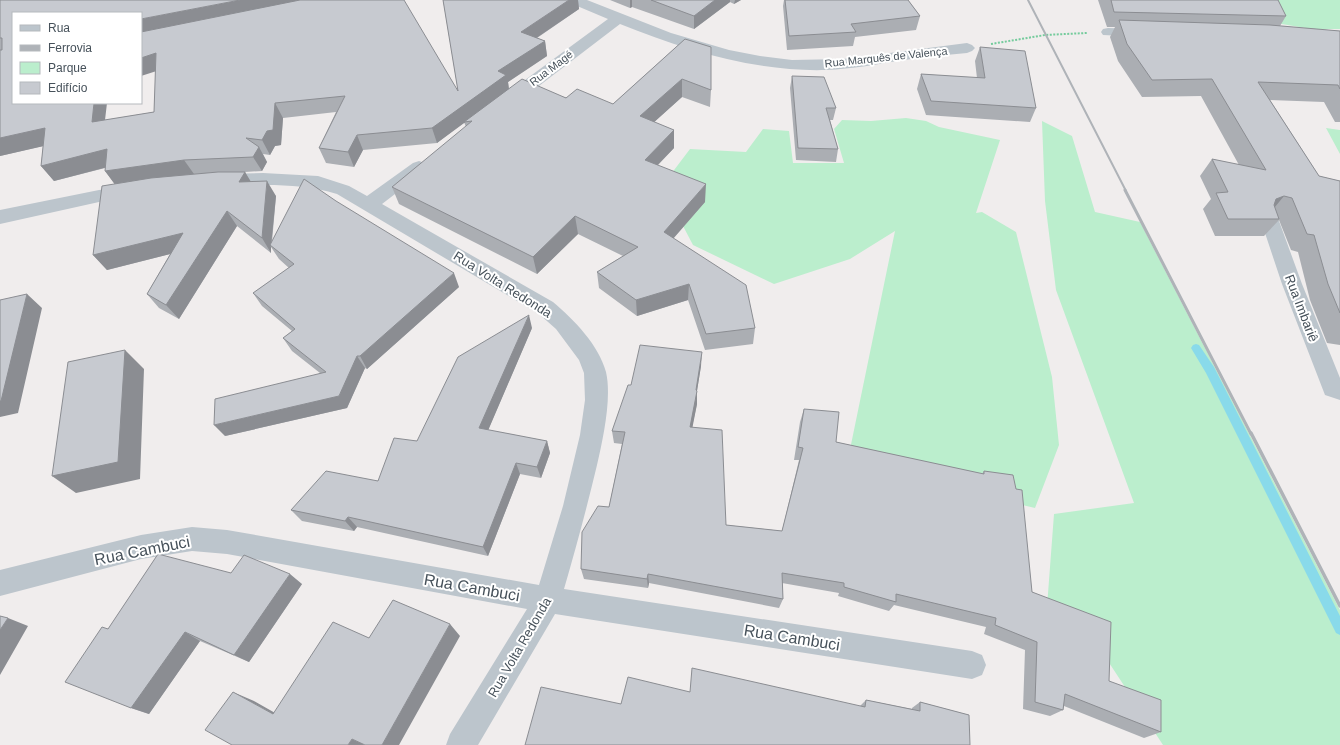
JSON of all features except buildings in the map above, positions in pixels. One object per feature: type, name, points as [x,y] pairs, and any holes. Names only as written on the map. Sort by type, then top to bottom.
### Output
[{"type":"street","name":"Rua Marquês de Valença","points":[[575,0],[619,18],[711,51],[758,62],[825,65],[967,48]]},
{"type":"street","name":"Rua Magé","points":[[497,109],[619,18]]},
{"type":"street","points":[[1108,32],[1156,33]]},
{"type":"street","points":[[369,204],[433,157]]},
{"type":"street","name":"Rua Volta Redonda","points":[[198,182],[263,179],[318,182],[343,190],[546,308],[563,323],[589,356],[595,373],[596,400],[592,435],[576,506],[548,600],[461,745]]},
{"type":"street","points":[[0,217],[99,196],[146,189]]},
{"type":"street","name":"Rua Imbariê","points":[[1270,221],[1322,363],[1333,388],[1340,391]]},
{"type":"street","name":"Rua Cambuci","points":[[0,583],[141,547],[192,539],[227,542],[548,600],[972,665]]},
{"type":"path","points":[[967,48],[1045,35],[1108,32]]},
{"type":"green space","points":[[1269,0],[1340,0],[1340,29],[1311,29],[1276,23]]},
{"type":"green space","points":[[906,118],[926,121],[939,127],[1000,140],[976,213],[982,212],[1016,232],[1052,377],[1059,445],[1035,508],[847,464],[895,231],[850,259],[774,284],[693,245],[662,186],[690,149],[746,152],[763,129],[789,131],[793,163],[844,163],[834,129],[842,120],[871,121]]},
{"type":"green space","points":[[1042,121],[1072,136],[1095,212],[1140,222],[1340,610],[1340,745],[1163,745],[1102,652],[1046,620],[1054,514],[1134,503],[1056,290],[1045,201]]},
{"type":"green space","points":[[1326,128],[1340,130],[1340,154]]},
{"type":"waterway","points":[[1196,348],[1210,370],[1340,629]]},
{"type":"railway","points":[[1028,0],[1126,191]]},
{"type":"railway","points":[[1125,190],[1251,434]]},
{"type":"railway","points":[[1251,433],[1340,606]]}]
